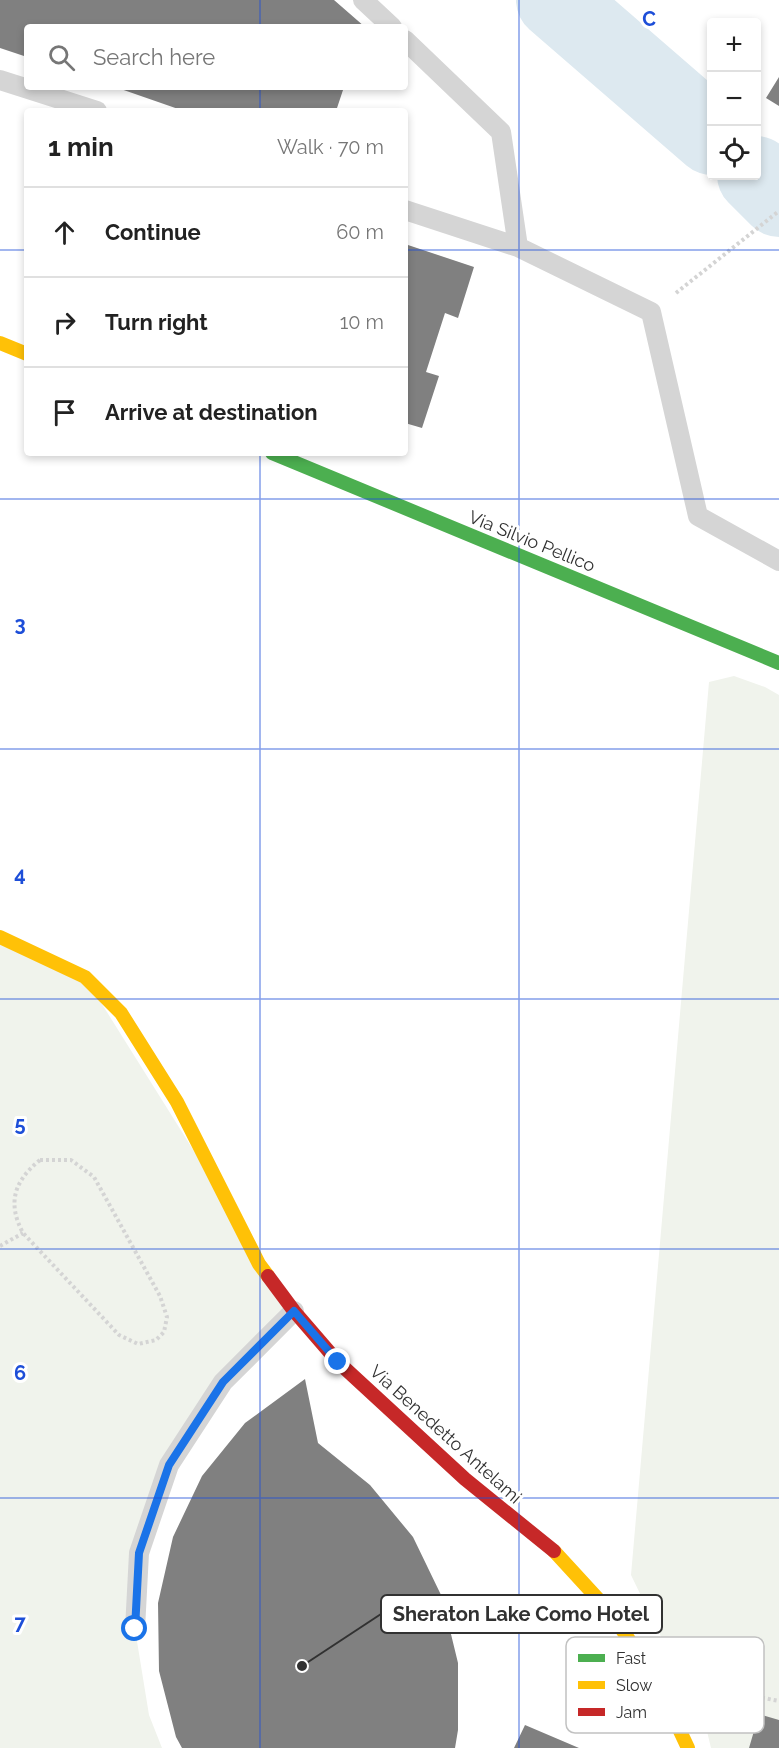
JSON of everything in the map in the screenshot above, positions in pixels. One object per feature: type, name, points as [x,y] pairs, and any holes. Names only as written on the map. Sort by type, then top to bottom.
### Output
[{"type":"street","points":[[0,343],[24,353]]},
{"type":"street","name":"Via Silvio Pellico","points":[[279,456],[779,663]]},
{"type":"street","name":"Via Benedetto Antelami","points":[[0,937],[85,977],[121,1013],[177,1102],[259,1264],[294,1311],[338,1362],[465,1479],[562,1558],[610,1612],[627,1637]]},
{"type":"street","name":"Via Benedetto Antelami","points":[[681,1733],[688,1748]]},
{"type":"lane","points":[[363,0],[389,24]]},
{"type":"lane","points":[[408,43],[501,132],[518,247]]},
{"type":"lane","points":[[0,80],[24,88]]},
{"type":"lane","points":[[31,90],[88,108]]},
{"type":"lane","points":[[408,211],[518,247],[651,312],[698,516],[779,561]]},
{"type":"lane","points":[[135,1629],[139,1553],[169,1465],[223,1382],[294,1311]]},
{"type":"path","points":[[694,281],[779,211]]},
{"type":"path","points":[[40,1160],[71,1160],[94,1177],[154,1286],[167,1317],[164,1332],[156,1340],[138,1344],[119,1335],[22,1233],[14,1218],[14,1196],[28,1171],[40,1160]]},
{"type":"path","points":[[0,1246],[22,1233]]},
{"type":"path","points":[[764,1698],[779,1701]]},
{"type":"shaded area","points":[[734,676],[765,687],[779,695],[779,1748],[711,1748],[707,1733],[764,1733],[764,1637],[661,1637],[631,1575],[709,682]]},
{"type":"shaded area","points":[[0,937],[85,977],[294,1311],[223,1382],[169,1465],[139,1553],[135,1629],[149,1715],[162,1748],[0,1748]]},
{"type":"building","points":[[0,0],[334,0],[362,24],[24,24],[24,56],[0,48]]},
{"type":"building","points":[[779,77],[779,106],[766,98]]},
{"type":"building","points":[[124,90],[343,90],[337,108],[175,108]]},
{"type":"building","points":[[408,245],[474,267],[458,318],[445,313],[426,372],[439,376],[422,428],[408,424]]},
{"type":"building","points":[[305,1379],[318,1443],[370,1485],[413,1537],[442,1597],[458,1663],[458,1730],[455,1748],[182,1748],[176,1737],[159,1671],[158,1603],[173,1537],[202,1476],[245,1423]]},
{"type":"building","points":[[764,1716],[779,1720],[779,1748],[749,1748],[753,1733],[764,1733]]},
{"type":"building","points":[[525,1725],[579,1748],[514,1748]]},
{"type":"waterway","points":[[555,0],[707,132]]},
{"type":"waterway","points":[[761,180],[779,198]]},
{"type":"traffic: fast","points":[[279,456],[779,663]]},
{"type":"traffic: slow","points":[[0,343],[24,353]]},
{"type":"traffic: slow","points":[[0,937],[85,977],[121,1013],[177,1102],[259,1264],[268,1276]]},
{"type":"traffic: slow","points":[[554,1551],[610,1612],[627,1637]]},
{"type":"traffic: slow","points":[[681,1733],[688,1748]]},
{"type":"traffic: jam","points":[[268,1276],[294,1311],[338,1362],[465,1479],[554,1551]]},
{"type":"place","name":"Sheraton Lake Como Hotel","points":[[302,1666]]},
{"type":"route","points":[[135,1629],[139,1553],[169,1465],[223,1382],[294,1311],[338,1362]]}]
